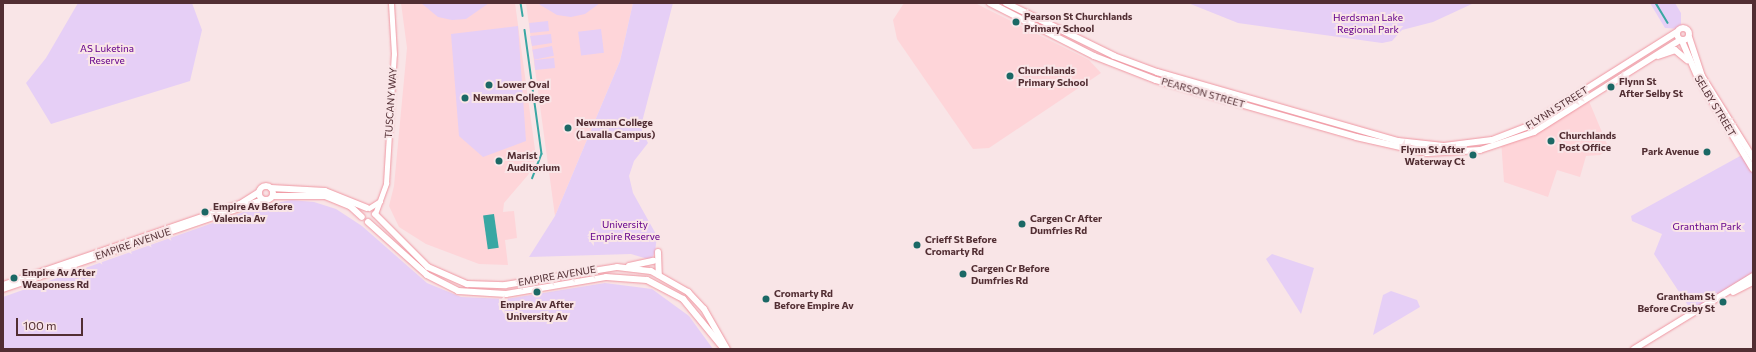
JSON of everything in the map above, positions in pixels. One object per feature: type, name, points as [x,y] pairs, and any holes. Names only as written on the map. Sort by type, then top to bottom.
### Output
[{"type":"main road","name":"PEARSON STREET","points":[[990,3],[1094,56],[1149,77],[1356,137],[1427,153]]},
{"type":"main road","name":"PEARSON STREET","points":[[1006,3],[1114,56],[1157,72],[1422,145]]},
{"type":"main road","points":[[1677,32],[1686,28],[1689,38]]},
{"type":"main road","name":"FLYNN STREET","points":[[1422,145],[1451,146],[1485,142],[1513,133],[1539,119],[1677,32]]},
{"type":"main road","name":"SELBY STREET","points":[[1677,32],[1690,65],[1753,169]]},
{"type":"main road","name":"FLYNN STREET","points":[[1427,153],[1455,153],[1502,144],[1556,119],[1648,60],[1681,40],[1689,38]]},
{"type":"main road","name":"SELBY STREET","points":[[1689,38],[1702,76],[1753,158]]},
{"type":"main road","points":[[1648,60],[1675,50],[1690,65]]},
{"type":"main road","points":[[1539,119],[1556,119]]},
{"type":"main road","name":"EMPIRE AVENUE","points":[[3,285],[240,204],[264,187],[271,188]]},
{"type":"main road","points":[[271,188],[325,191],[368,208],[362,217],[350,206],[325,196],[273,196],[271,188]]},
{"type":"main road","points":[[259,192],[263,200]]},
{"type":"main road","name":"EMPIRE AVENUE","points":[[3,289],[273,196]]},
{"type":"main road","name":"EMPIRE AVENUE","points":[[368,208],[428,267],[467,284],[505,285],[625,267],[660,275],[688,292],[699,304],[725,349]]},
{"type":"main road","points":[[368,222],[375,214]]},
{"type":"main road","name":"EMPIRE AVENUE","points":[[362,217],[427,275],[458,291],[506,294],[606,277],[647,280],[684,299],[725,349]]},
{"type":"main road","points":[[658,252],[660,275]]},
{"type":"main road","points":[[625,267],[652,261]]},
{"type":"main road","points":[[1634,349],[1641,347],[1721,298],[1753,276]]},
{"type":"main road","points":[[1721,298],[1753,282]]},
{"type":"street","name":"TUSCANY WAY","points":[[375,214],[386,183],[394,54],[391,3]]},
{"type":"street","points":[[368,208],[380,201]]},
{"type":"shaded area","name":"Newman College","points":[[401,3],[515,3],[536,157],[528,175],[504,203],[503,212],[514,211],[517,238],[505,240],[508,265],[479,264],[426,244],[399,227],[389,206],[394,186],[407,48]]},
{"type":"shaded area","name":"Newman College","points":[[526,3],[633,3],[620,61],[555,216]]},
{"type":"shaded area","name":"Churchlands Primary School","points":[[904,3],[975,3],[1089,60],[1101,73],[989,148],[973,149],[897,39],[893,20]]},
{"type":"shaded area","points":[[1586,94],[1609,149],[1600,155],[1586,156],[1580,177],[1557,170],[1548,197],[1504,182],[1501,140],[1539,124]]},
{"type":"green space","name":"AS Luketina Reserve","points":[[78,3],[192,3],[202,30],[190,81],[51,124],[26,83],[46,58]]},
{"type":"green space","points":[[421,3],[489,3],[466,19],[452,20],[438,17]]},
{"type":"green space","points":[[537,3],[600,3],[585,14],[571,17],[557,15]]},
{"type":"green space","name":"University Empire Reserve","points":[[633,3],[673,3],[642,122],[642,131],[648,143],[634,161],[629,176],[633,193],[657,236],[655,252],[651,260],[631,254],[529,257],[555,216],[620,61]]},
{"type":"green space","name":"Herdsman Lake Regional Park","points":[[1188,3],[1474,3],[1433,22],[1402,30],[1392,41],[1382,43],[1238,23]]},
{"type":"green space","points":[[1650,3],[1675,3],[1681,13],[1681,29],[1665,28]]},
{"type":"green space","points":[[548,21],[549,31],[530,33],[529,23]]},
{"type":"green space","name":"Lower Oval","points":[[518,26],[526,141],[483,157],[459,136],[451,34]]},
{"type":"green space","points":[[601,29],[604,53],[581,56],[578,32]]},
{"type":"green space","points":[[551,34],[552,43],[532,46],[530,36]]},
{"type":"green space","points":[[552,46],[554,56],[534,60],[532,50]]},
{"type":"green space","points":[[554,58],[555,68],[535,70],[534,60]]},
{"type":"green space","name":"Grantham Park","points":[[1742,155],[1753,174],[1753,273],[1691,310],[1654,254],[1662,234],[1632,221],[1631,216]]},
{"type":"green space","points":[[291,200],[314,202],[336,209],[362,226],[427,283],[461,297],[506,299],[605,283],[652,289],[689,316],[713,349],[3,349],[3,297],[261,206]]},
{"type":"green space","points":[[1272,254],[1314,268],[1301,314],[1266,259]]},
{"type":"green space","points":[[1391,291],[1417,300],[1420,307],[1373,335],[1383,295]]},
{"type":"water","points":[[494,214],[499,248],[488,249],[483,216]]},
{"type":"waterway","points":[[521,3],[523,16]]},
{"type":"waterway","points":[[1656,3],[1668,23]]},
{"type":"waterway","points":[[525,30],[542,154],[533,178]]},
{"type":"place","name":"Pearson St Churchlands Primary School","points":[[1016,22]]},
{"type":"place","name":"Churchlands Primary School","points":[[1010,76]]},
{"type":"place","name":"Lower Oval","points":[[489,85]]},
{"type":"place","name":"Flynn St After Selby St","points":[[1611,87]]},
{"type":"place","name":"Newman College","points":[[465,98]]},
{"type":"place","name":"Newman College (Lavalla Campus)","points":[[568,128]]},
{"type":"place","name":"Churchlands Post Office","points":[[1551,141]]},
{"type":"place","name":"Park Avenue","points":[[1707,152]]},
{"type":"place","name":"Flynn St After Waterway Ct","points":[[1473,155]]},
{"type":"place","name":"Marist Auditorium","points":[[499,161]]},
{"type":"place","name":"Empire Av Before Valencia Av","points":[[205,212]]},
{"type":"place","name":"Cargen Cr After Dumfries Rd","points":[[1022,224]]},
{"type":"place","name":"Crieff St Before Cromarty Rd","points":[[917,245]]},
{"type":"place","name":"Cargen Cr Before Dumfries Rd","points":[[963,274]]},
{"type":"place","name":"Empire Av After Weaponess Rd","points":[[14,278]]},
{"type":"place","name":"Empire Av After University Av","points":[[537,292]]},
{"type":"place","name":"Cromarty Rd Before Empire Av","points":[[766,299]]},
{"type":"place","name":"Grantham St Before Crosby St","points":[[1723,302]]}]
